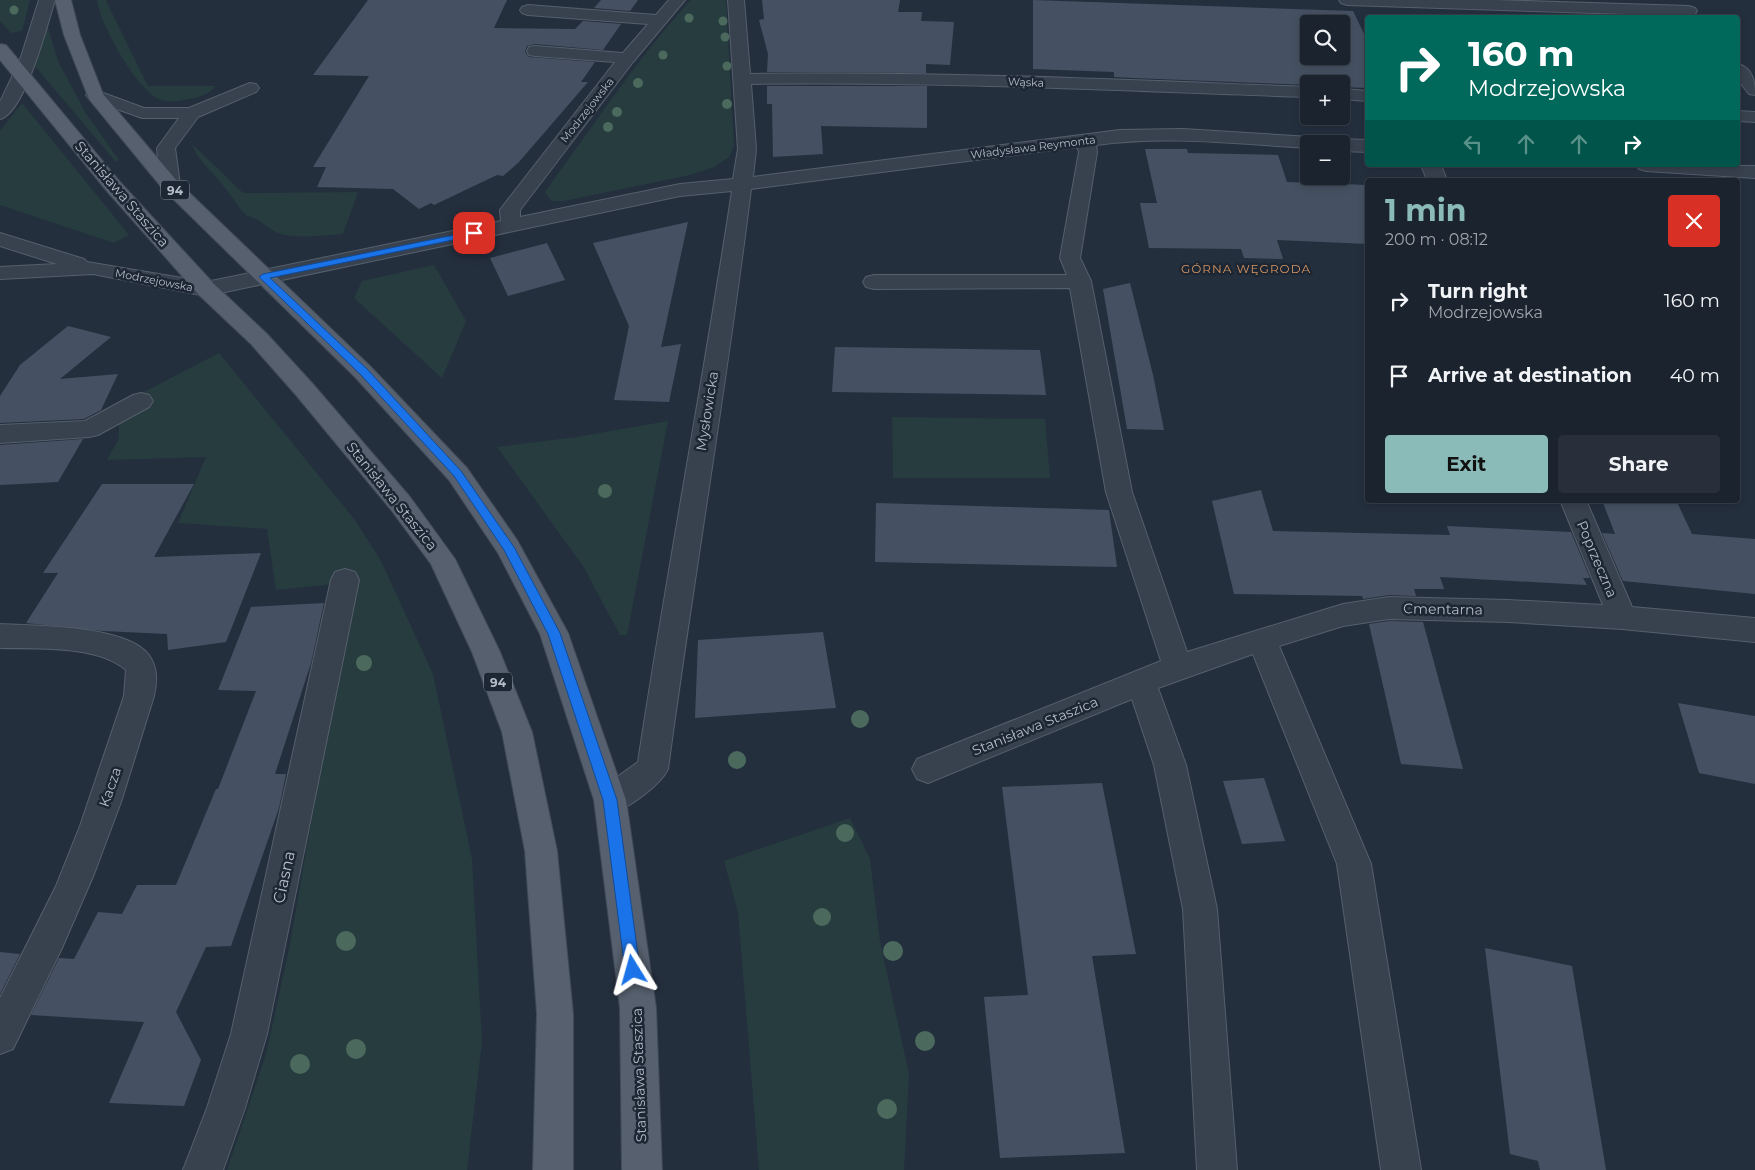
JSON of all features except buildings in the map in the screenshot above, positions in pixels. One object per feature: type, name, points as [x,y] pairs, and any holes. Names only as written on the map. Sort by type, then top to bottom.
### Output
[{"type":"main road","name":"Stanisława Staszica","points":[[63,0],[72,35],[94,95],[170,185],[363,372],[458,474],[508,547],[554,633],[610,800],[638,1008],[642,1170]]},
{"type":"main road","name":"94","points":[[0,49],[21,75]]},
{"type":"main road","name":"Stanisława Staszica","points":[[21,75],[113,186],[206,290],[265,346],[402,504],[442,559],[486,652],[517,732],[541,851],[555,1014],[553,1170]]},
{"type":"street","points":[[0,114],[8,105],[21,75],[47,0]]},
{"type":"street","name":"Modrzejowska","points":[[511,226],[510,210],[627,58],[677,0]]},
{"type":"street","name":"Mysłowicka","points":[[610,800],[652,769],[674,616],[730,273],[747,149],[736,0]]},
{"type":"street","points":[[1347,0],[1687,10]]},
{"type":"street","points":[[528,10],[660,20]]},
{"type":"street","points":[[534,51],[627,58]]},
{"type":"street","points":[[1740,72],[1755,90]]},
{"type":"street","name":"Wąska","points":[[742,79],[809,78],[1006,82],[1300,92]]},
{"type":"street","points":[[94,95],[142,113],[192,113],[250,88]]},
{"type":"street","points":[[1350,95],[1365,96]]},
{"type":"street","points":[[170,185],[166,148],[192,113]]},
{"type":"street","points":[[1740,116],[1755,117]]},
{"type":"street","name":"Władysława Reymonta","points":[[742,183],[811,177],[1085,140],[1137,135],[1183,135],[1300,142]]},
{"type":"street","points":[[1085,140],[1088,152],[1070,258],[1080,281],[1119,492],[1178,667]]},
{"type":"street","points":[[1350,145],[1365,146]]},
{"type":"street","points":[[1677,167],[1755,172]]},
{"type":"street","name":"Modrzejowska","points":[[0,273],[93,268],[206,290],[680,190],[742,183]]},
{"type":"street","points":[[0,239],[93,268]]},
{"type":"street","points":[[874,282],[1080,281]]},
{"type":"street","points":[[0,434],[89,428],[141,402]]},
{"type":"street","name":"Poprzeczna","points":[[1574,503],[1622,618]]},
{"type":"street","name":"Ciasna","points":[[203,1170],[226,1108],[249,1034],[345,580]]},
{"type":"street","name":"Cmentarna","points":[[1141,682],[1178,667],[1343,615],[1388,608],[1508,611],[1622,618],[1755,630]]},
{"type":"street","name":"Kacza","points":[[0,636],[110,645],[128,653],[138,664],[142,681],[114,778],[86,853],[57,920],[0,1036]]},
{"type":"street","points":[[1262,640],[1354,864],[1401,1170]]},
{"type":"street","points":[[1141,682],[1170,765],[1200,909],[1217,1170]]},
{"type":"street","name":"Stanisława Staszica","points":[[928,769],[1141,682]]},
{"type":"green space","points":[[0,0],[30,0],[22,31],[11,33],[0,21]]},
{"type":"green space","points":[[97,0],[107,0],[148,86],[216,86],[201,96],[178,101],[159,99],[150,93],[140,83],[120,55],[105,24]]},
{"type":"green space","points":[[691,0],[725,0],[726,2],[734,146],[728,158],[714,167],[690,175],[564,201],[551,201],[545,192],[636,66]]},
{"type":"green space","points":[[44,15],[58,61],[85,112],[119,160],[116,162],[34,65]]},
{"type":"green space","points":[[22,103],[129,235],[114,243],[0,205],[0,131]]},
{"type":"green space","points":[[192,144],[243,193],[358,192],[343,234],[296,236],[281,234],[256,219],[247,216],[202,162]]},
{"type":"green space","points":[[434,265],[466,321],[442,378],[354,298],[362,281]]},
{"type":"green space","points":[[219,353],[355,520],[381,561],[433,674],[472,859],[482,1042],[467,1170],[227,1170],[266,1054],[289,949],[353,582],[276,590],[267,529],[178,523],[206,457],[107,460],[119,438],[119,405]]},
{"type":"green space","points":[[892,417],[1045,419],[1050,478],[893,478]]},
{"type":"green space","points":[[668,421],[627,635],[620,635],[583,566],[497,447],[576,437]]},
{"type":"green space","points":[[850,818],[870,859],[880,941],[909,1074],[904,1170],[759,1170],[738,912],[724,861]]},
{"type":"district","name":"GÓRNA WĘGRODA","points":[[1246,268]]},
{"type":"route","points":[[474,233],[263,277],[363,372],[458,474],[508,547],[554,633],[610,800],[633,970]]}]
